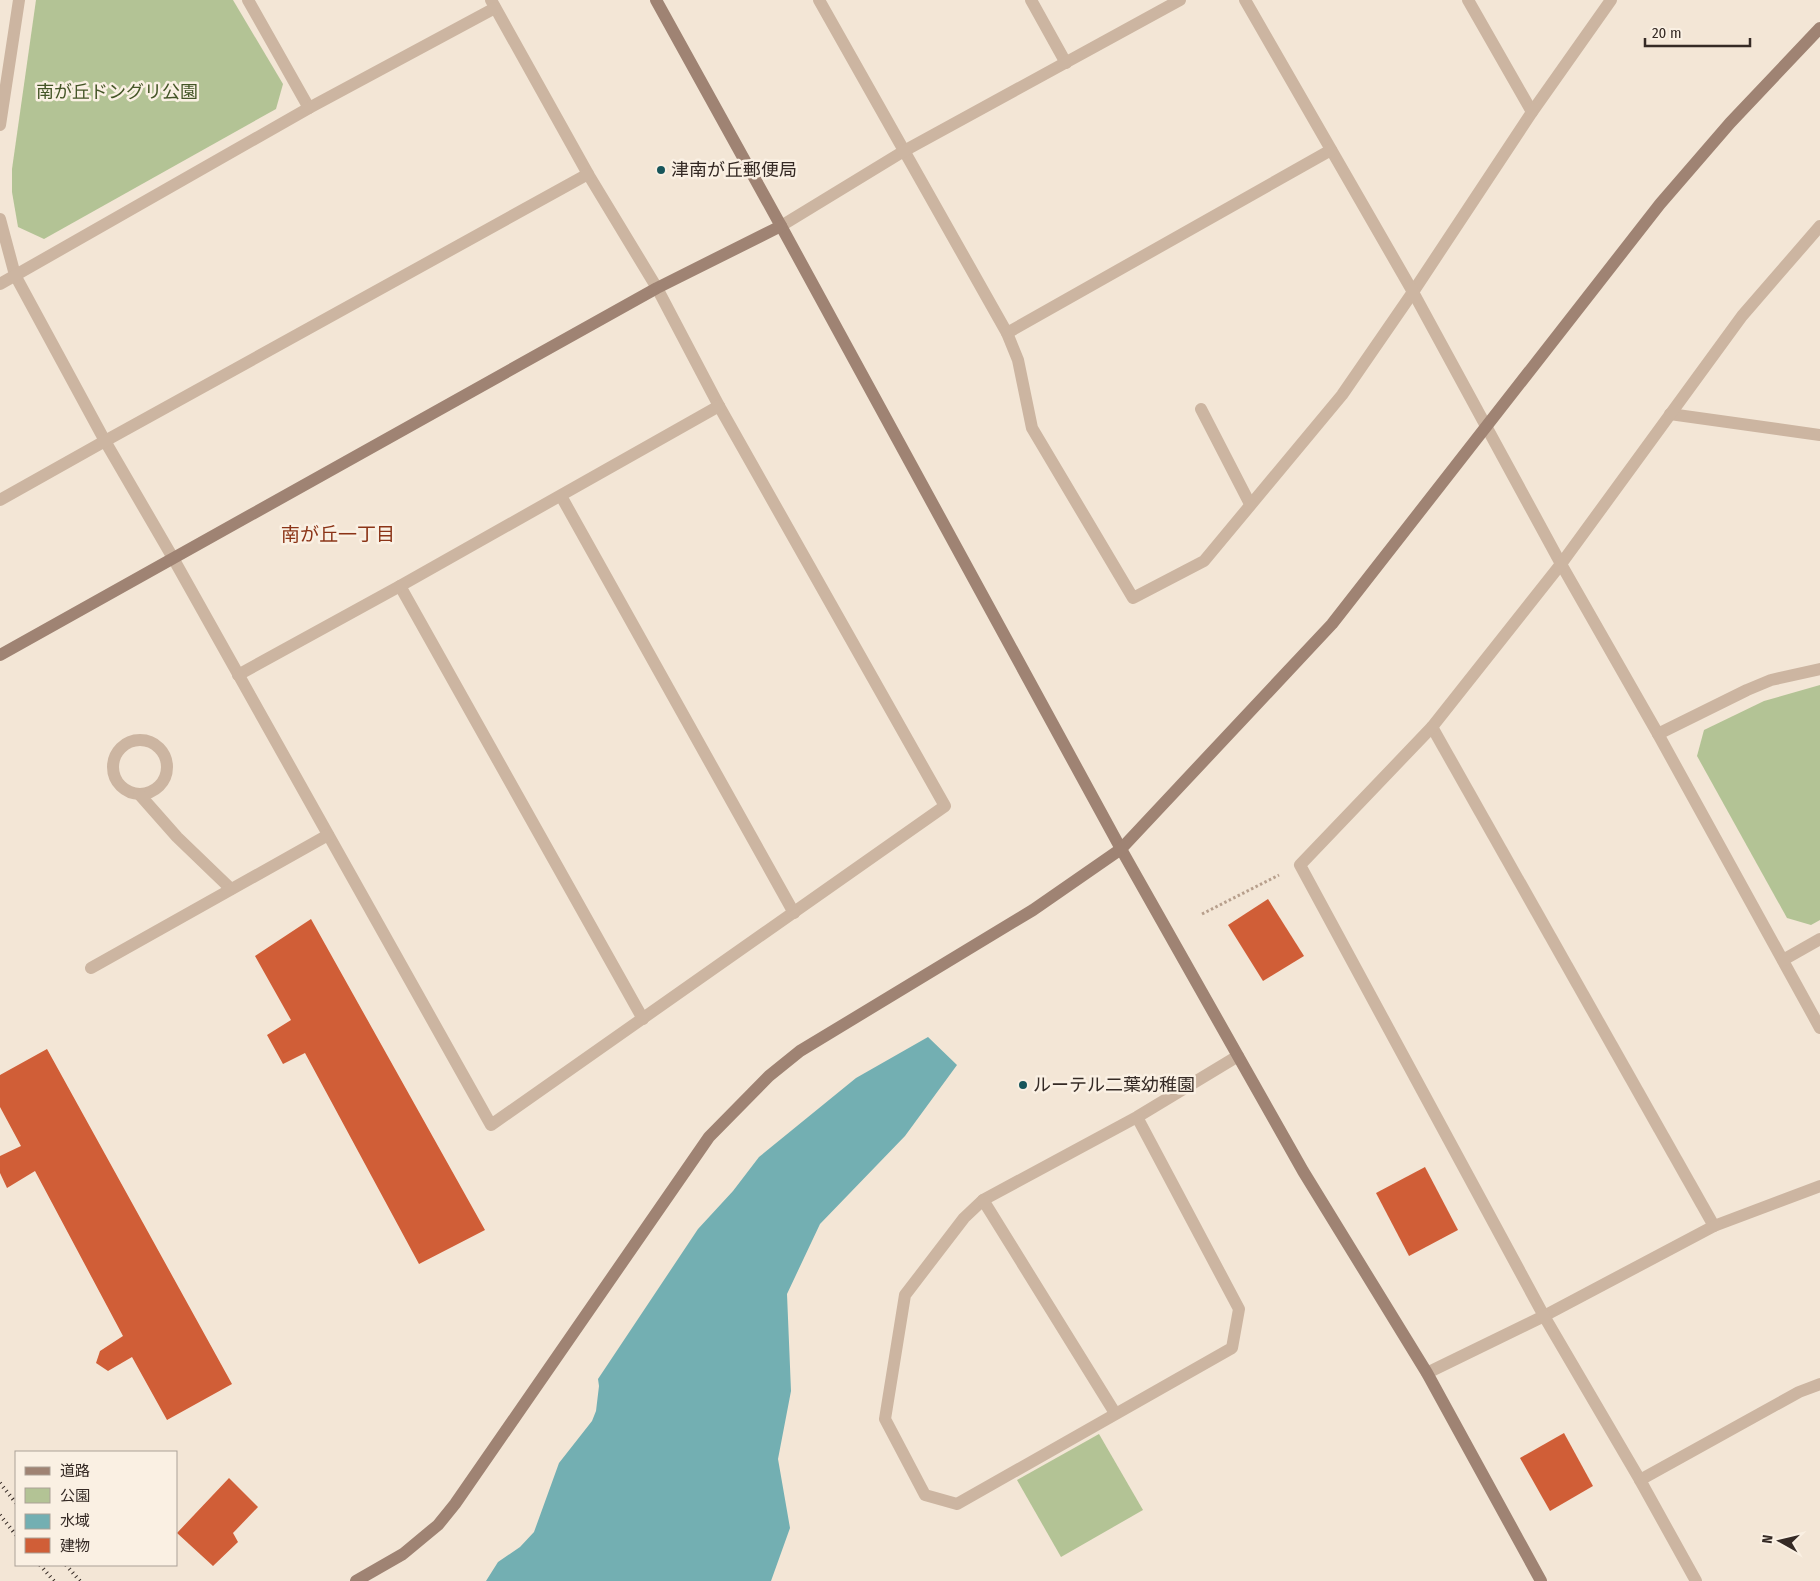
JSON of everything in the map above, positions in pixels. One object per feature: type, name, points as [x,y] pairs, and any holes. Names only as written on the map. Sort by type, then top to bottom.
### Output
[{"type":"street","points":[[0,125],[19,0]]},
{"type":"street","points":[[248,0],[309,108]]},
{"type":"street","points":[[656,0],[1121,849],[1303,1171],[1427,1373],[1541,1581]]},
{"type":"street","points":[[819,0],[1007,333],[1018,360],[1032,428],[1133,598],[1204,561],[1342,395],[1413,292],[1532,112],[1611,0]]},
{"type":"street","points":[[1031,0],[1066,63]]},
{"type":"street","points":[[0,655],[657,288],[781,226],[904,151],[1180,0]]},
{"type":"street","points":[[1245,0],[1413,292],[1561,564],[1658,734],[1820,1028]]},
{"type":"street","points":[[1468,0],[1532,112]]},
{"type":"street","points":[[0,218],[15,275],[105,441],[173,558],[491,1125],[945,806],[719,406],[657,288],[588,174],[493,4],[309,108],[15,275],[0,284]]},
{"type":"street","points":[[356,1581],[403,1554],[438,1525],[455,1504],[709,1136],[769,1076],[800,1051],[1033,910],[1121,849],[1332,624],[1660,204],[1730,123],[1820,28]]},
{"type":"street","points":[[1007,333],[1331,150]]},
{"type":"street","points":[[0,500],[588,174]]},
{"type":"street","points":[[1696,1581],[1640,1480],[1544,1316],[1300,866],[1432,727],[1561,564],[1742,316],[1820,226]]},
{"type":"street","points":[[238,675],[719,406]]},
{"type":"street","points":[[1201,409],[1250,504]]},
{"type":"street","points":[[1670,414],[1820,435]]},
{"type":"street","points":[[561,496],[794,913]]},
{"type":"street","points":[[400,586],[643,1019]]},
{"type":"street","points":[[1658,734],[1771,680],[1820,669]]},
{"type":"street","points":[[1432,727],[1714,1226]]},
{"type":"street","points":[[139,794],[148,793],[155,789],[166,776],[166,759],[162,751],[156,744],[147,740],[129,742],[121,747],[115,755],[113,773],[117,782],[131,793],[139,794],[177,837],[231,889]]},
{"type":"street","points":[[91,968],[328,835]]},
{"type":"street","points":[[1783,960],[1820,939]]},
{"type":"street","points":[[1137,1117],[1239,1309],[1232,1348],[957,1504],[924,1495],[884,1419],[905,1295],[964,1218],[983,1200],[1137,1117],[1238,1056]]},
{"type":"street","points":[[1427,1373],[1544,1316],[1714,1226],[1820,1186]]},
{"type":"street","points":[[983,1200],[1115,1413]]},
{"type":"street","points":[[1640,1480],[1798,1392],[1820,1384]]},
{"type":"path","points":[[1202,914],[1300,866]]},
{"type":"green space","name":"南が丘ドングリ公園","points":[[36,0],[233,0],[283,84],[276,109],[44,239],[18,227],[12,192],[12,169]]},
{"type":"green space","points":[[1820,685],[1820,920],[1811,925],[1787,918],[1697,756],[1704,730],[1764,701]]},
{"type":"green space","points":[[1099,1434],[1143,1510],[1061,1557],[1017,1480]]},
{"type":"water","points":[[928,1037],[957,1065],[905,1136],[820,1224],[787,1294],[791,1391],[778,1459],[790,1528],[771,1581],[486,1581],[498,1562],[520,1547],[534,1532],[559,1463],[592,1421],[596,1411],[598,1379],[698,1229],[733,1191],[759,1157],[856,1078]]},
{"type":"building","points":[[1268,899],[1304,956],[1263,981],[1228,925]]},
{"type":"building","points":[[311,919],[485,1230],[419,1264],[305,1053],[283,1064],[267,1035],[291,1020],[255,956]]},
{"type":"building","points":[[47,1049],[232,1384],[167,1420],[132,1357],[108,1371],[96,1363],[100,1351],[123,1336],[35,1171],[7,1188],[0,1173],[0,1156],[21,1146],[0,1107],[0,1075]]},
{"type":"building","points":[[1425,1167],[1458,1230],[1409,1256],[1376,1193]]},
{"type":"building","points":[[1564,1433],[1593,1486],[1550,1511],[1520,1458]]},
{"type":"building","points":[[229,1478],[258,1507],[233,1533],[238,1542],[213,1566],[178,1532]]},
{"type":"railway","points":[[0,1483],[15,1502]]},
{"type":"railway","points":[[0,1515],[15,1534]]},
{"type":"railway","points":[[41,1566],[54,1581]]},
{"type":"railway","points":[[67,1566],[80,1581]]},
{"type":"place","name":"津南が丘郵便局","points":[[661,170]]},
{"type":"place","name":"ルーテル二葉幼稚園","points":[[1023,1085]]},
{"type":"district","name":"南が丘一丁目","points":[[338,534]]}]
